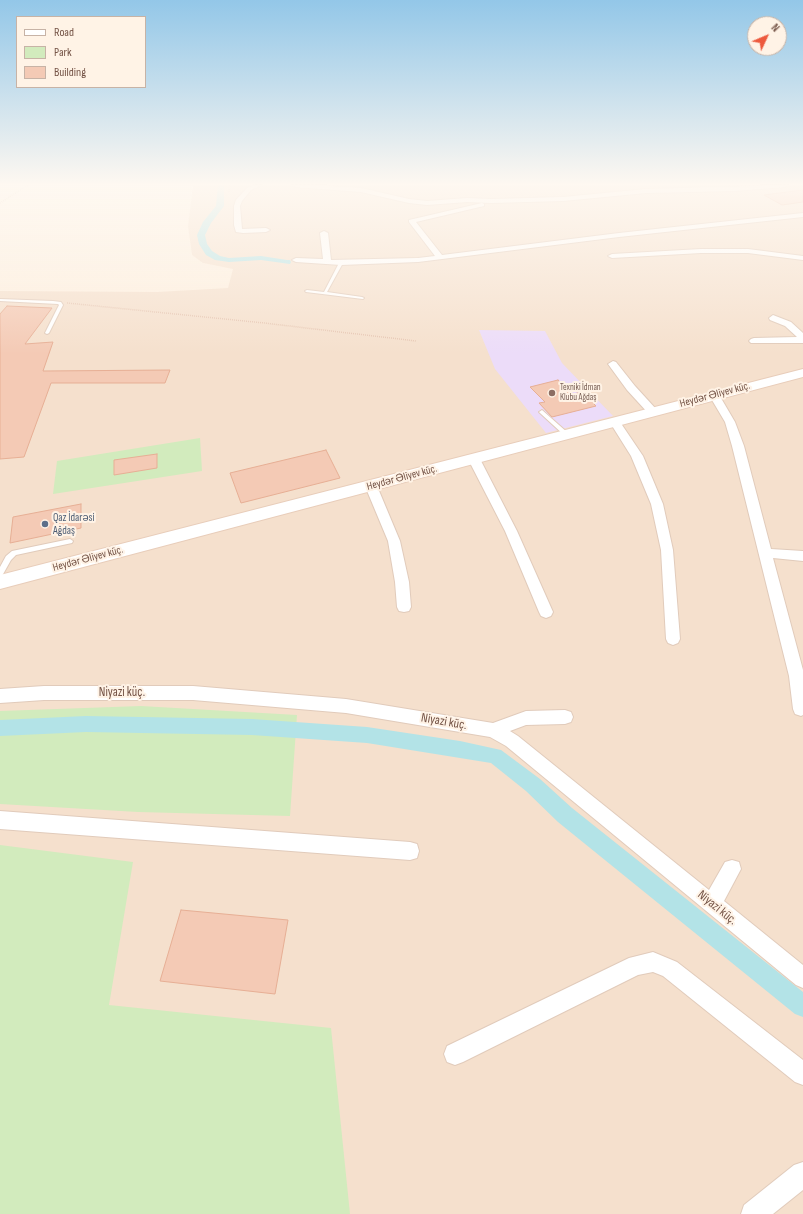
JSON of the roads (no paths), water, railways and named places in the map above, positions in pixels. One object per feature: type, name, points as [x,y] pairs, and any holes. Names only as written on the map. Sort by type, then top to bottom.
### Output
[{"type":"main road","name":"Heydər Əliyev küç.","points":[[0,582],[474,459],[652,411],[802,374]]},
{"type":"street","points":[[325,242],[327,262]]},
{"type":"street","points":[[428,242],[441,258]]},
{"type":"street","points":[[296,260],[341,263],[441,258],[567,242]]},
{"type":"street","points":[[612,256],[702,251],[748,251],[803,258]]},
{"type":"street","points":[[773,318],[788,324],[803,339]]},
{"type":"street","points":[[754,341],[803,339]]},
{"type":"street","points":[[613,364],[631,388],[652,411]]},
{"type":"street","points":[[714,395],[730,422],[738,446],[797,676],[801,709]]},
{"type":"street","points":[[614,421],[637,456],[657,504],[667,550],[673,639]]},
{"type":"street","points":[[474,459],[511,531],[546,612]]},
{"type":"street","points":[[371,486],[394,541],[402,582],[404,608]]},
{"type":"street","points":[[765,552],[803,556]]},
{"type":"street","name":"Niyazi küç.","points":[[0,696],[44,693],[193,693],[346,706],[493,730],[512,741],[803,978]]},
{"type":"street","points":[[493,730],[526,718],[565,717]]},
{"type":"street","points":[[0,820],[410,851]]},
{"type":"street","points":[[712,904],[732,869]]},
{"type":"street","points":[[455,1054],[636,965],[653,962],[670,969],[803,1074]]},
{"type":"street","points":[[753,1214],[803,1174]]},
{"type":"lane","points":[[325,293],[341,263]]},
{"type":"lane","points":[[307,291],[362,298]]},
{"type":"lane","points":[[0,300],[59,303],[61,305],[47,333]]},
{"type":"lane","points":[[542,412],[566,434]]},
{"type":"lane","points":[[0,574],[8,558],[14,553],[70,541]]},
{"type":"waterway","points":[[202,242],[209,253],[218,258],[229,260],[261,258],[287,262]]},
{"type":"waterway","points":[[0,728],[86,724],[252,727],[367,735],[460,749],[495,756],[533,785],[565,815],[803,1006]]},
{"type":"place","name":"Texniki İdman Klubu Ağdaş","points":[[552,393]]},
{"type":"place","name":"Qaz İdarəsi Ağdaş","points":[[45,524]]}]
